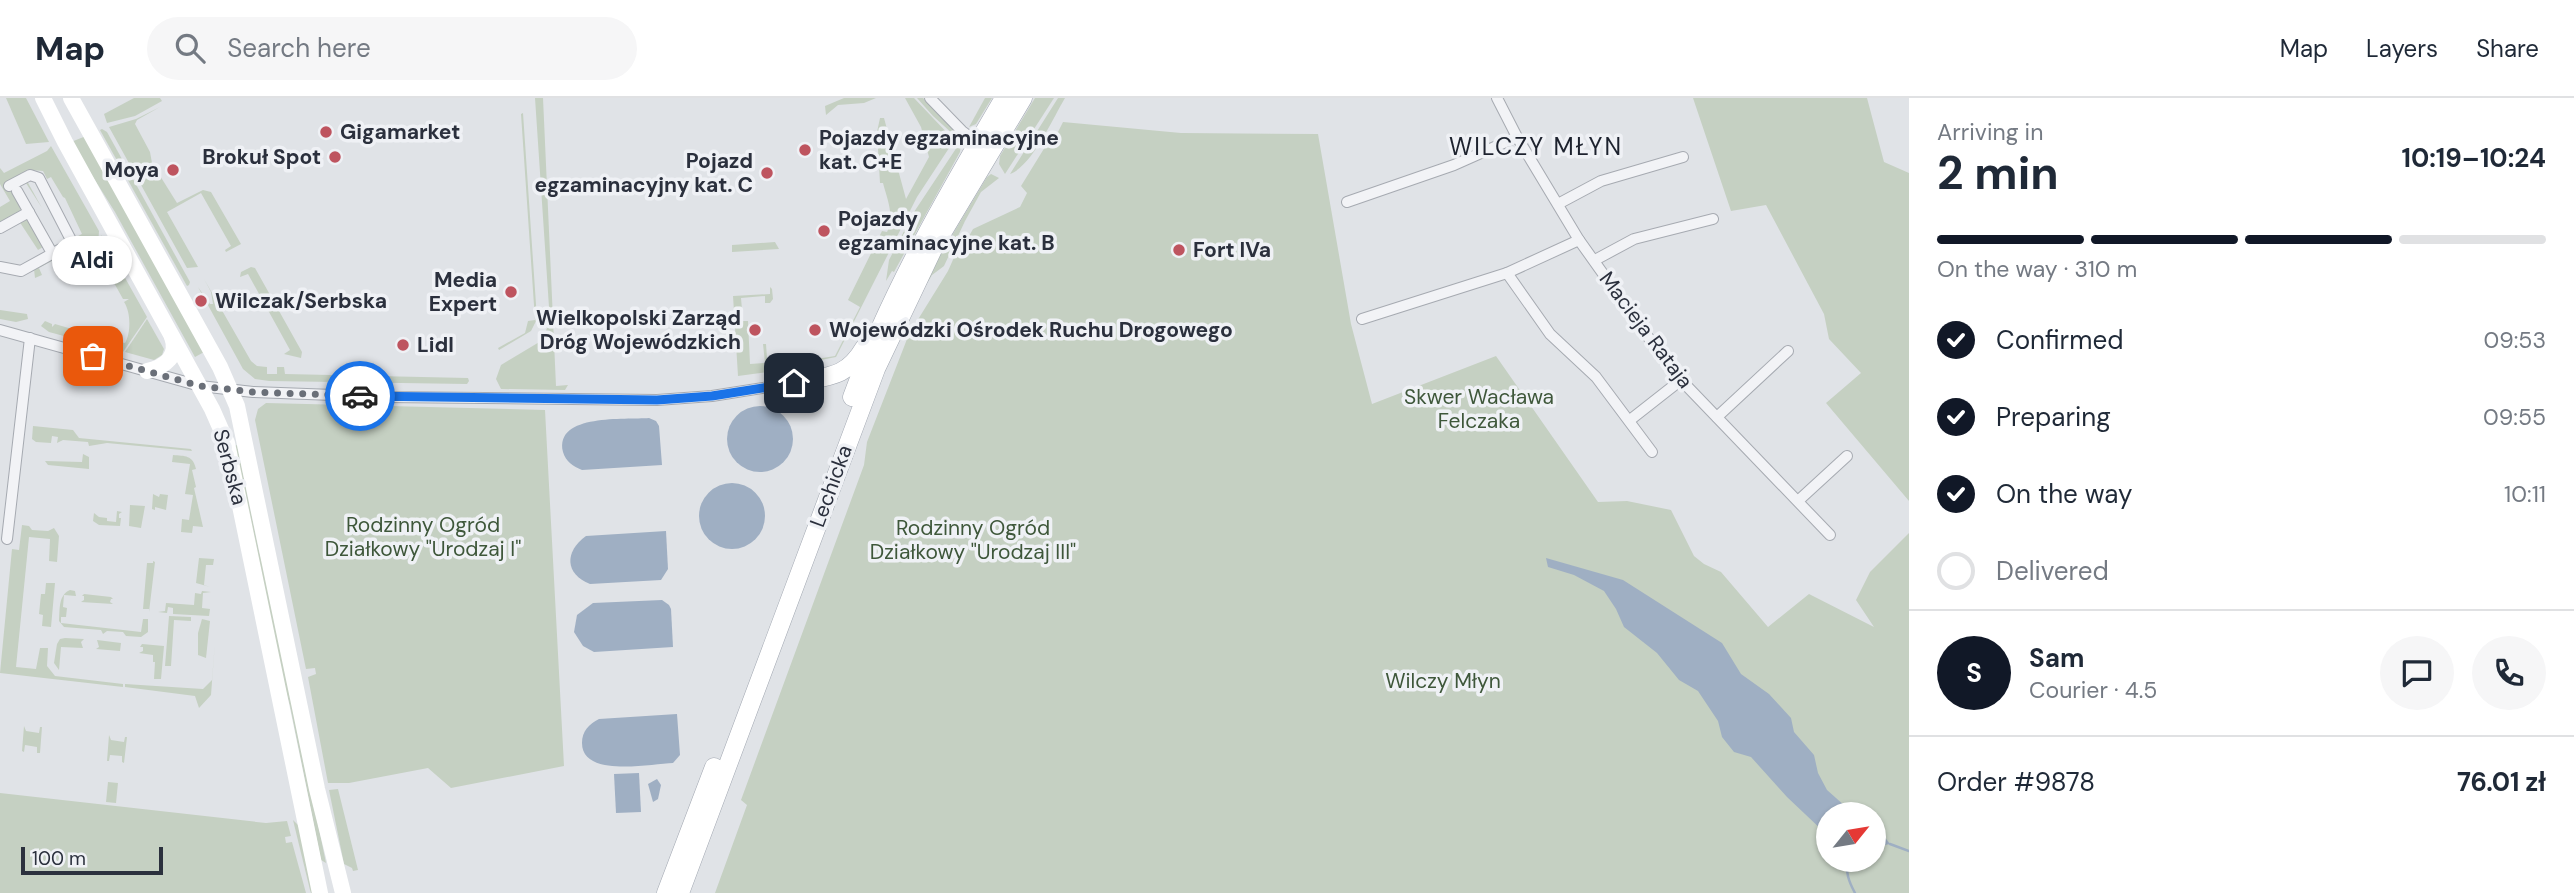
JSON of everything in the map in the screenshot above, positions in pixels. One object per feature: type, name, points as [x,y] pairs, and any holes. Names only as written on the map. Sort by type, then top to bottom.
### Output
[{"type":"main road","name":"Lechicka","points":[[666,893],[855,390],[893,299],[937,212],[1004,98]]},
{"type":"main road","name":"Lechicka","points":[[680,893],[876,369],[935,245],[1023,98]]},
{"type":"main road","points":[[794,383],[835,375],[851,365],[893,299]]},
{"type":"street","name":"Serbska","points":[[71,98],[231,390],[244,428],[293,676],[343,893]]},
{"type":"street","points":[[930,98],[962,131],[978,143]]},
{"type":"street","name":"Serbska","points":[[44,99],[217,419],[234,472],[320,893]]},
{"type":"street","points":[[44,99],[61,114],[83,120]]},
{"type":"street","name":"Macieja Rataja","points":[[1500,99],[1517,137],[1578,240],[1653,344],[1681,380],[1830,535]]},
{"type":"street","points":[[1347,202],[1454,165],[1517,137]]},
{"type":"street","points":[[1558,204],[1601,180],[1684,157]]},
{"type":"street","points":[[0,267],[28,274],[72,240],[40,178],[30,175],[13,188],[52,254]]},
{"type":"street","points":[[0,228],[29,212]]},
{"type":"street","points":[[1595,260],[1634,239],[1713,219]]},
{"type":"street","points":[[1362,319],[1507,274],[1578,240]]},
{"type":"street","points":[[1507,274],[1550,334],[1596,377],[1652,452]]},
{"type":"street","points":[[0,330],[200,386],[231,390],[386,397],[657,400],[712,396],[794,383]]},
{"type":"street","points":[[147,372],[165,365],[172,355],[174,343],[170,331]]},
{"type":"street","points":[[7,539],[30,338]]},
{"type":"street","points":[[1717,417],[1788,351]]},
{"type":"street","points":[[1630,420],[1681,380]]},
{"type":"street","points":[[1799,500],[1847,456]]},
{"type":"street","points":[[314,874],[336,869]]},
{"type":"green space","points":[[6,98],[26,98],[49,142],[26,144]]},
{"type":"green space","points":[[134,98],[160,98],[162,101],[135,116],[107,123],[104,114]]},
{"type":"green space","points":[[535,98],[543,98],[556,386],[568,385],[565,390],[501,389],[496,379],[501,365],[541,341],[550,322]]},
{"type":"green space","points":[[844,98],[876,98],[864,103],[838,105],[826,115],[825,106]]},
{"type":"green space","points":[[905,98],[914,98],[953,142],[917,197],[836,357],[811,362],[810,360],[835,356],[860,307],[848,300],[882,231],[887,232],[889,226],[889,208],[883,183],[880,183],[877,132],[880,118],[884,118],[906,199],[929,157],[921,127]]},
{"type":"green space","points":[[917,98],[923,98],[956,132],[954,135],[933,116]]},
{"type":"green space","points":[[985,98],[992,98],[976,124],[969,127]]},
{"type":"green space","points":[[1035,98],[1054,98],[1005,174],[999,164],[1000,156]]},
{"type":"green space","points":[[1058,98],[1065,98],[1034,152],[1010,174]]},
{"type":"green space","points":[[1693,98],[1867,98],[1884,162],[1909,173],[1909,501],[1826,403],[1861,373],[1829,339],[1824,314],[1766,205],[1731,211]]},
{"type":"green space","points":[[160,107],[137,120],[135,124],[150,152],[152,163],[177,203],[203,190],[211,192],[241,244],[226,252],[231,246],[201,193],[167,212],[198,267],[187,268],[109,127],[136,119]]},
{"type":"green space","points":[[523,113],[537,319],[531,331],[499,350],[498,348],[525,333],[528,321],[535,320]]},
{"type":"green space","name":"Wilczy Młyn","points":[[1063,122],[1181,133],[1318,134],[1351,324],[1372,404],[1496,356],[1598,502],[1627,501],[1671,510],[1694,556],[1721,572],[1768,627],[1809,594],[1874,627],[1856,600],[1870,572],[1909,533],[1909,893],[715,893],[747,805],[741,800],[864,465],[867,442],[909,334],[948,271],[960,244],[964,245],[973,229],[1020,207],[1027,193],[1021,186],[1045,147],[1051,146]]},
{"type":"green space","points":[[100,130],[107,132],[190,282],[189,285],[187,286]]},
{"type":"green space","points":[[86,136],[206,351],[195,357],[115,212],[71,142]]},
{"type":"green space","points":[[961,141],[960,152],[894,272],[892,271],[886,281],[889,260],[914,212]]},
{"type":"green space","points":[[51,146],[99,231],[98,246],[92,239],[39,268],[42,275],[35,278],[34,269],[79,244],[76,237],[82,234],[65,198],[51,177],[47,179],[43,171],[30,170],[27,181],[42,208],[26,183],[13,190],[21,208],[20,212],[0,224],[0,207],[10,201],[0,184],[0,168],[4,173],[47,151]]},
{"type":"green space","points":[[991,174],[999,178],[981,192],[944,266],[932,275],[902,325],[920,289]]},
{"type":"green space","points":[[28,220],[43,247],[38,250],[19,221]]},
{"type":"green space","points":[[101,235],[147,317],[123,352],[49,332],[41,326],[45,321],[52,324],[52,327],[55,324],[109,340],[110,345],[112,340],[125,343],[129,323],[124,302],[129,299],[123,299],[113,281],[117,279],[100,248]]},
{"type":"green space","points":[[775,242],[779,249],[732,252],[732,245]]},
{"type":"green space","points":[[255,268],[302,352],[301,358],[284,354],[290,350],[248,274],[240,277],[241,272]]},
{"type":"green space","points":[[204,279],[251,361],[257,366],[267,367],[267,374],[277,374],[277,367],[284,367],[285,374],[468,378],[469,381],[467,384],[255,379],[243,369],[198,287],[210,304],[213,304],[211,292]]},
{"type":"green space","points":[[770,287],[773,299],[770,303],[765,303],[765,296],[741,298],[743,321],[748,321],[750,364],[765,363],[763,344],[766,344],[768,372],[738,376],[733,296],[770,294]]},
{"type":"green space","points":[[0,310],[27,314],[28,319],[16,322],[0,319]]},
{"type":"green space","points":[[147,319],[164,349],[162,355],[154,360],[125,352]]},
{"type":"green space","name":"Rodzinny Ogród Działkowy \"Urodzaj I\"","points":[[266,403],[545,410],[564,766],[451,788],[428,768],[349,783],[328,783],[308,677],[316,674],[315,668],[306,669],[255,420],[258,409]]},
{"type":"green space","points":[[33,426],[73,430],[79,438],[192,451],[107,443],[89,446],[88,442],[63,440],[57,443],[58,437],[52,436],[51,443],[36,442],[32,439]]},
{"type":"green space","points":[[237,445],[259,551],[269,583],[326,863],[321,860],[290,706],[277,660],[235,446]]},
{"type":"green space","points":[[83,454],[89,457],[89,469],[48,465],[45,461],[82,462]]},
{"type":"green space","points":[[173,455],[185,456],[195,464],[196,469],[192,470],[194,488],[203,527],[193,526],[192,533],[181,532],[182,519],[189,520],[193,495],[185,494],[190,464],[172,462]]},
{"type":"green space","points":[[153,494],[159,497],[160,494],[168,495],[166,510],[155,507],[155,510],[152,509]]},
{"type":"green space","points":[[130,505],[145,506],[141,528],[129,526]]},
{"type":"green space","points":[[117,511],[122,512],[119,514],[120,526],[99,525],[93,521],[94,513],[107,518],[107,521],[116,522]]},
{"type":"green space","points":[[22,525],[29,526],[32,530],[48,531],[54,528],[59,536],[57,562],[49,561],[50,539],[29,537],[16,667],[36,669],[40,648],[48,648],[47,666],[55,676],[123,684],[123,687],[0,673],[12,549],[19,550]]},
{"type":"green space","points":[[199,558],[214,559],[213,565],[206,565],[204,585],[210,587],[196,583]]},
{"type":"green space","points":[[153,561],[149,612],[149,609],[143,609],[147,563]]},
{"type":"green space","points":[[46,583],[55,583],[51,627],[42,626],[43,615],[39,614],[41,594],[45,594]]},
{"type":"green space","points":[[70,590],[75,591],[76,596],[64,595],[63,607],[67,608],[66,617],[61,617],[61,623],[141,632],[143,619],[148,619],[148,632],[141,637],[126,636],[123,632],[107,631],[103,634],[101,630],[64,627],[59,621],[60,603],[63,595]]},
{"type":"green space","points":[[202,591],[211,592],[203,593],[202,608],[210,609],[209,616],[173,614],[173,608],[168,607],[167,613],[158,612],[165,611],[166,603],[194,605],[195,593],[201,594]]},
{"type":"green space","points":[[84,594],[111,597],[113,599],[110,602],[113,604],[81,602],[84,600]]},
{"type":"green space","points":[[169,616],[191,617],[191,621],[174,620],[171,666],[165,666]]},
{"type":"green space","points":[[202,619],[210,621],[206,658],[198,655],[198,633]]},
{"type":"green space","points":[[60,639],[84,639],[81,642],[83,648],[61,647],[59,670],[54,663],[57,644]]},
{"type":"green space","points":[[97,640],[121,643],[120,651],[96,649],[99,647]]},
{"type":"green space","points":[[215,642],[211,695],[199,708],[195,696],[125,687],[125,684],[203,689],[212,680]]},
{"type":"green space","points":[[142,644],[164,646],[161,679],[154,679],[153,655],[139,653],[143,651],[143,647],[140,647]]},
{"type":"green space","points":[[24,726],[26,731],[39,733],[42,727],[40,753],[37,753],[37,747],[25,745],[24,752],[22,751]]},
{"type":"green space","points":[[109,735],[111,740],[124,742],[127,737],[124,763],[122,756],[110,755],[107,761]]},
{"type":"green space","points":[[108,782],[118,783],[116,803],[106,802]]},
{"type":"green space","points":[[338,789],[358,870],[353,871],[344,864],[329,790]]},
{"type":"green space","points":[[0,793],[266,823],[287,821],[291,836],[285,837],[286,843],[292,842],[306,893],[0,893]]},
{"type":"green space","points":[[293,820],[300,827],[314,893],[310,890]]},
{"type":"water","points":[[760,406],[773,408],[783,416],[791,426],[791,452],[783,462],[773,470],[760,472],[747,470],[737,462],[729,452],[727,439],[729,426],[737,416],[747,408]]},
{"type":"water","points":[[649,418],[659,426],[662,465],[582,470],[570,463],[564,455],[563,439],[569,431],[580,425],[609,419]]},
{"type":"water","points":[[732,483],[745,486],[755,493],[762,503],[765,516],[762,529],[755,539],[745,546],[732,549],[719,546],[709,539],[702,529],[699,516],[702,503],[709,493],[719,486]]},
{"type":"water","points":[[666,531],[668,569],[661,580],[590,584],[572,569],[571,556],[586,536]]},
{"type":"water","points":[[1546,558],[1623,580],[1722,643],[1741,674],[1769,694],[1791,718],[1794,732],[1814,755],[1818,773],[1827,790],[1840,802],[1816,802],[1816,824],[1751,757],[1734,752],[1722,737],[1718,721],[1698,691],[1679,680],[1657,653],[1624,627],[1604,591],[1574,575],[1548,567]]},
{"type":"water","points":[[662,600],[671,609],[673,647],[594,652],[583,646],[574,632],[577,615],[593,603]]},
{"type":"water","points":[[677,714],[680,755],[673,763],[605,765],[593,761],[585,754],[583,735],[589,726],[599,719]]},
{"type":"water","points":[[639,773],[641,812],[616,813],[614,774]]},
{"type":"water","points":[[657,779],[661,785],[658,799],[653,802],[648,784]]},
{"type":"waterway","points":[[1890,844],[1909,851]]},
{"type":"waterway","points":[[1847,872],[1855,893]]},
{"type":"way so far","points":[[93,356],[200,386],[253,392],[360,396]]},
{"type":"place","name":"Gigamarket","points":[[326,132]]},
{"type":"place","name":"Pojazdy egzaminacyjne kat. C+E","points":[[805,150]]},
{"type":"place","name":"Brokuł Spot","points":[[335,157]]},
{"type":"place","name":"Moya","points":[[173,170]]},
{"type":"place","name":"Pojazd egzaminacyjny kat. C","points":[[767,173]]},
{"type":"place","name":"Pojazdy egzaminacyjne kat. B","points":[[824,231]]},
{"type":"place","name":"Fort IVa","points":[[1179,250]]},
{"type":"place","name":"Media Expert","points":[[511,292]]},
{"type":"place","name":"Wilczak/Serbska","points":[[201,301]]},
{"type":"place","name":"Wielkopolski Zarząd Dróg Wojewódzkich","points":[[755,330]]},
{"type":"place","name":"Wojewódzki Ośrodek Ruchu Drogowego","points":[[815,330]]},
{"type":"place","name":"Lidl","points":[[403,345]]},
{"type":"place","name":"Aldi","points":[[93,356]]},
{"type":"district","name":"WILCZY MŁYN","points":[[1536,147]]},
{"type":"route","points":[[360,396],[691,399],[794,383]]},
{"type":"park label","name":"Skwer Wacława Felczaka","points":[[1479,409]]},
{"type":"park label","name":"Rodzinny Ogród Działkowy \"Urodzaj III\"","points":[[973,540]]}]
